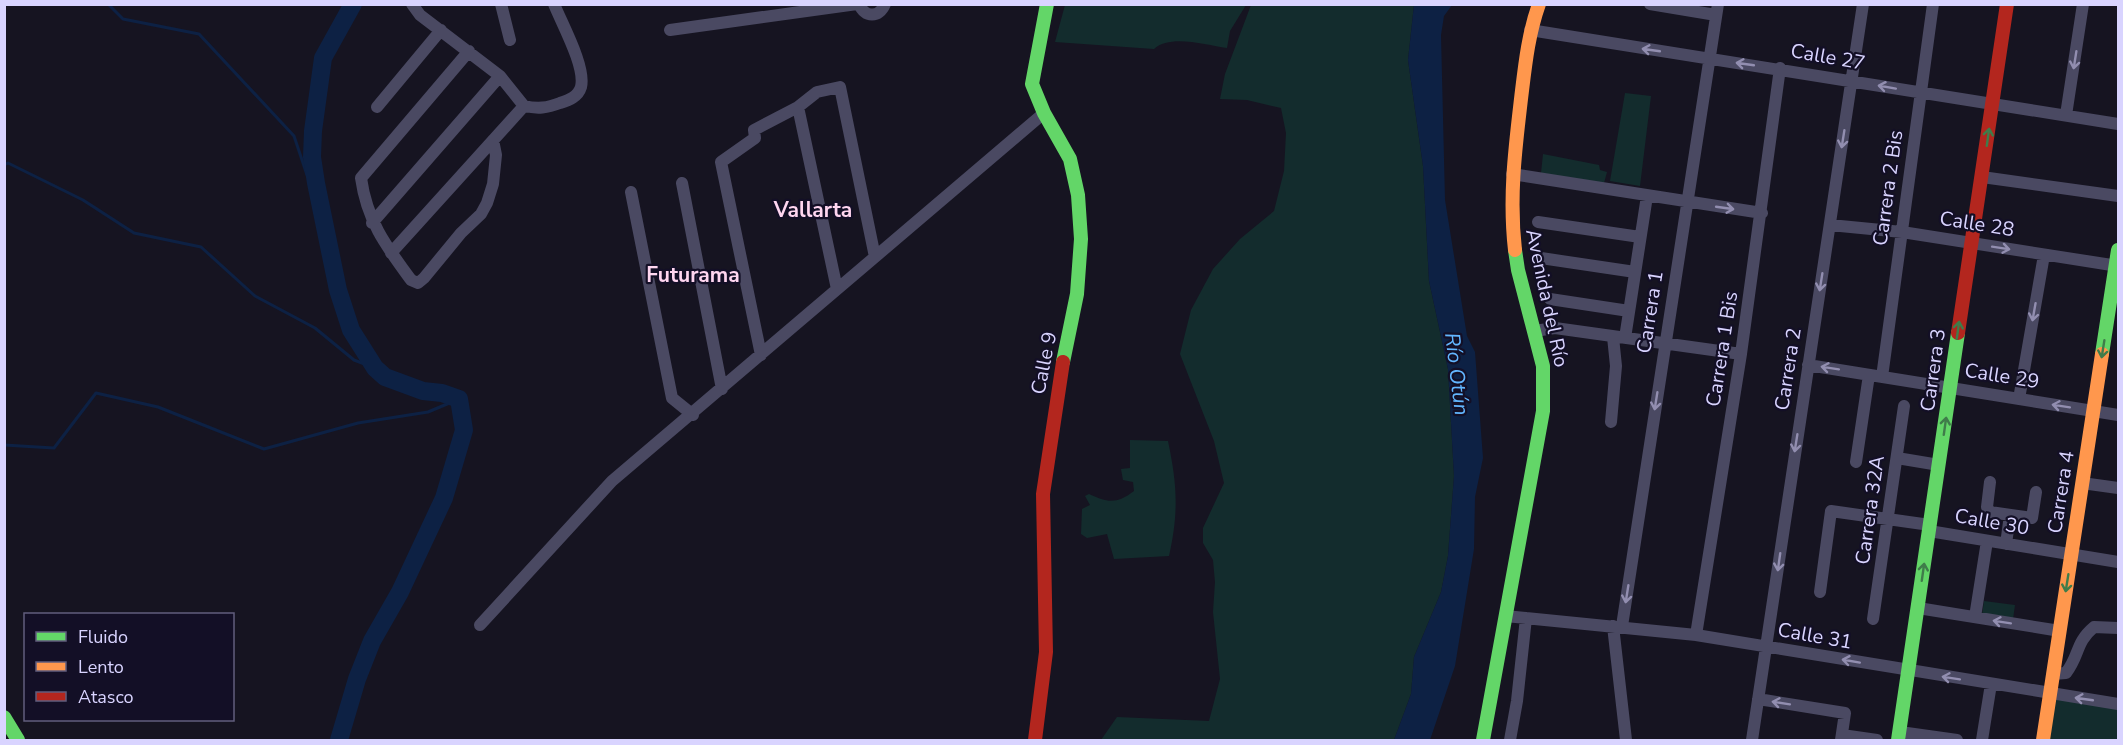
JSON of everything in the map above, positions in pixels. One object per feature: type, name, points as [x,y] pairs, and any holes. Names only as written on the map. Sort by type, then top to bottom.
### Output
[{"type":"main road","name":"Calle 9","points":[[1035,741],[1046,652],[1043,494],[1057,393],[1077,294],[1081,239],[1078,195],[1070,159],[1034,91],[1033,71],[1047,4]]},
{"type":"main road","name":"Avenida del Río","points":[[1483,741],[1543,411],[1543,366],[1513,244],[1512,174],[1530,30],[1539,4]]},
{"type":"main road","name":"Carrera 3","points":[[1899,736],[2007,4]]},
{"type":"main road","name":"Carrera 4","points":[[2043,741],[2118,250]]},
{"type":"main road","points":[[4,717],[18,741]]},
{"type":"street","points":[[412,4],[420,15],[500,76],[524,106],[547,108],[573,99],[581,88],[581,75],[554,4]]},
{"type":"street","points":[[501,4],[510,40]]},
{"type":"street","points":[[670,30],[764,10],[858,4],[863,12],[871,15],[880,13],[885,4]]},
{"type":"street","points":[[1650,4],[1717,10]]},
{"type":"street","name":"Carrera 2","points":[[1752,741],[1863,4]]},
{"type":"street","name":"Carrera 2 Bis","points":[[1882,377],[1933,4]]},
{"type":"street","points":[[2066,116],[2083,4]]},
{"type":"street","name":"Carrera 1","points":[[1626,741],[1618,626],[1717,10]]},
{"type":"street","points":[[377,107],[441,30]]},
{"type":"street","name":"Calle 27","points":[[1530,30],[2118,124]]},
{"type":"street","points":[[469,51],[361,178],[372,224],[411,280],[418,283],[424,278],[461,232],[481,213],[487,203],[493,184],[496,155],[493,140]]},
{"type":"street","name":"Carrera 1 Bis","points":[[1696,635],[1762,213],[1780,69]]},
{"type":"street","points":[[372,224],[500,76]]},
{"type":"street","points":[[761,355],[721,162],[755,138],[754,130],[798,107],[817,92],[840,87],[875,257]]},
{"type":"street","points":[[391,253],[524,106]]},
{"type":"street","points":[[798,107],[837,289]]},
{"type":"street","points":[[480,625],[612,482],[1044,113]]},
{"type":"street","points":[[1512,174],[1762,213]]},
{"type":"street","points":[[1982,177],[2118,196]]},
{"type":"street","points":[[682,183],[722,388]]},
{"type":"street","points":[[631,192],[672,398],[693,415]]},
{"type":"street","points":[[1611,422],[1619,337],[1629,311],[1647,196]]},
{"type":"street","points":[[1538,222],[1640,237]]},
{"type":"street","name":"Calle 28","points":[[1830,225],[1902,232],[2117,266]]},
{"type":"street","points":[[2019,399],[2044,255]]},
{"type":"street","points":[[1541,258],[1635,272]]},
{"type":"street","points":[[1550,299],[1629,311]]},
{"type":"street","points":[[1534,332],[1555,328],[1741,354]]},
{"type":"street","name":"Calle 29","points":[[1808,364],[2118,415]]},
{"type":"street","points":[[1856,462],[1869,375]]},
{"type":"street","name":"Carrera 32A","points":[[1873,619],[1904,406]]},
{"type":"street","points":[[1897,458],[1939,465]]},
{"type":"street","points":[[1990,482],[1988,511],[2032,518],[2036,492]]},
{"type":"street","points":[[2082,483],[2118,488]]},
{"type":"street","name":"Calle 30","points":[[1820,592],[1831,511],[1888,519],[1988,541],[2118,562]]},
{"type":"street","points":[[2006,544],[2010,515]]},
{"type":"street","points":[[1975,617],[1988,541]]},
{"type":"street","points":[[1918,608],[2060,631]]},
{"type":"street","name":"Calle 31","points":[[1505,616],[1696,635],[2118,704]]},
{"type":"street","points":[[1510,741],[1526,618]]},
{"type":"street","points":[[2053,674],[2066,673],[2073,664],[2081,638],[2094,627],[2118,628]]},
{"type":"street","points":[[1982,741],[1991,684]]},
{"type":"street","points":[[1758,699],[1845,713],[1842,738],[1877,741]]},
{"type":"street","points":[[1899,736],[1957,741]]},
{"type":"green space","points":[[1065,4],[1246,5],[1230,31],[1227,48],[1179,41],[1169,42],[1154,49],[1055,42]]},
{"type":"green space","points":[[1251,5],[1414,5],[1408,60],[1423,166],[1429,281],[1448,369],[1454,476],[1448,556],[1441,592],[1414,657],[1411,694],[1394,740],[1101,740],[1117,717],[1209,721],[1220,679],[1213,612],[1215,582],[1213,560],[1203,543],[1203,528],[1224,483],[1214,441],[1180,354],[1191,310],[1213,269],[1240,239],[1274,211],[1284,171],[1286,133],[1281,108],[1247,100],[1220,99],[1225,74]]},
{"type":"green space","points":[[1625,93],[1651,96],[1640,186],[1610,181]]},
{"type":"green space","points":[[1543,154],[1599,165],[1600,170],[1607,172],[1604,183],[1541,173]]},
{"type":"green space","points":[[1130,440],[1168,441],[1176,498],[1169,556],[1114,559],[1107,534],[1087,538],[1081,534],[1082,509],[1090,505],[1085,496],[1089,494],[1112,501],[1134,491],[1133,482],[1123,480],[1121,469],[1130,468]]},
{"type":"green space","points":[[1984,601],[2015,605],[2013,619],[1982,615]]},
{"type":"green space","points":[[2050,694],[2118,704],[2118,740],[2043,740]]},
{"type":"water","name":"Río Otún","points":[[1414,5],[1452,5],[1444,16],[1441,35],[1445,200],[1467,336],[1475,352],[1483,458],[1475,497],[1474,549],[1455,666],[1430,740],[1394,740],[1411,694],[1414,657],[1441,592],[1448,556],[1454,476],[1448,369],[1429,281],[1423,166],[1408,60]]},
{"type":"waterway","points":[[108,4],[123,19],[199,34],[294,136],[307,175],[316,183]]},
{"type":"waterway","points":[[339,740],[357,679],[372,641],[400,592],[444,498],[464,430],[459,399],[442,393],[423,391],[385,377],[375,368],[351,330],[338,290],[316,183],[312,157],[313,131],[323,58],[353,4]]},
{"type":"waterway","points":[[4,165],[8,163],[83,200],[134,233],[201,247],[255,296],[315,328],[354,360],[375,368]]},
{"type":"waterway","points":[[4,445],[54,448],[96,393],[158,407],[264,449],[358,423],[428,412],[459,399]]},
{"type":"traffic: fast","points":[[1047,4],[1032,84],[1044,113],[1070,159],[1078,195],[1081,239],[1077,294],[1063,362]]},
{"type":"traffic: fast","points":[[1483,740],[1543,411],[1543,366],[1515,250]]},
{"type":"traffic: fast","points":[[2102,354],[2118,250]]},
{"type":"traffic: fast","points":[[1898,740],[1958,333]]},
{"type":"traffic: fast","points":[[4,717],[18,740]]},
{"type":"traffic: slow","points":[[1515,250],[1513,193],[1517,137],[1527,51],[1539,4]]},
{"type":"traffic: slow","points":[[2043,740],[2102,354]]},
{"type":"traffic: jam","points":[[1958,333],[2007,4]]},
{"type":"traffic: jam","points":[[1035,740],[1046,652],[1043,494],[1063,362]]},
{"type":"district","name":"Vallarta","points":[[813,210]]},
{"type":"district","name":"Futurama","points":[[693,275]]}]
